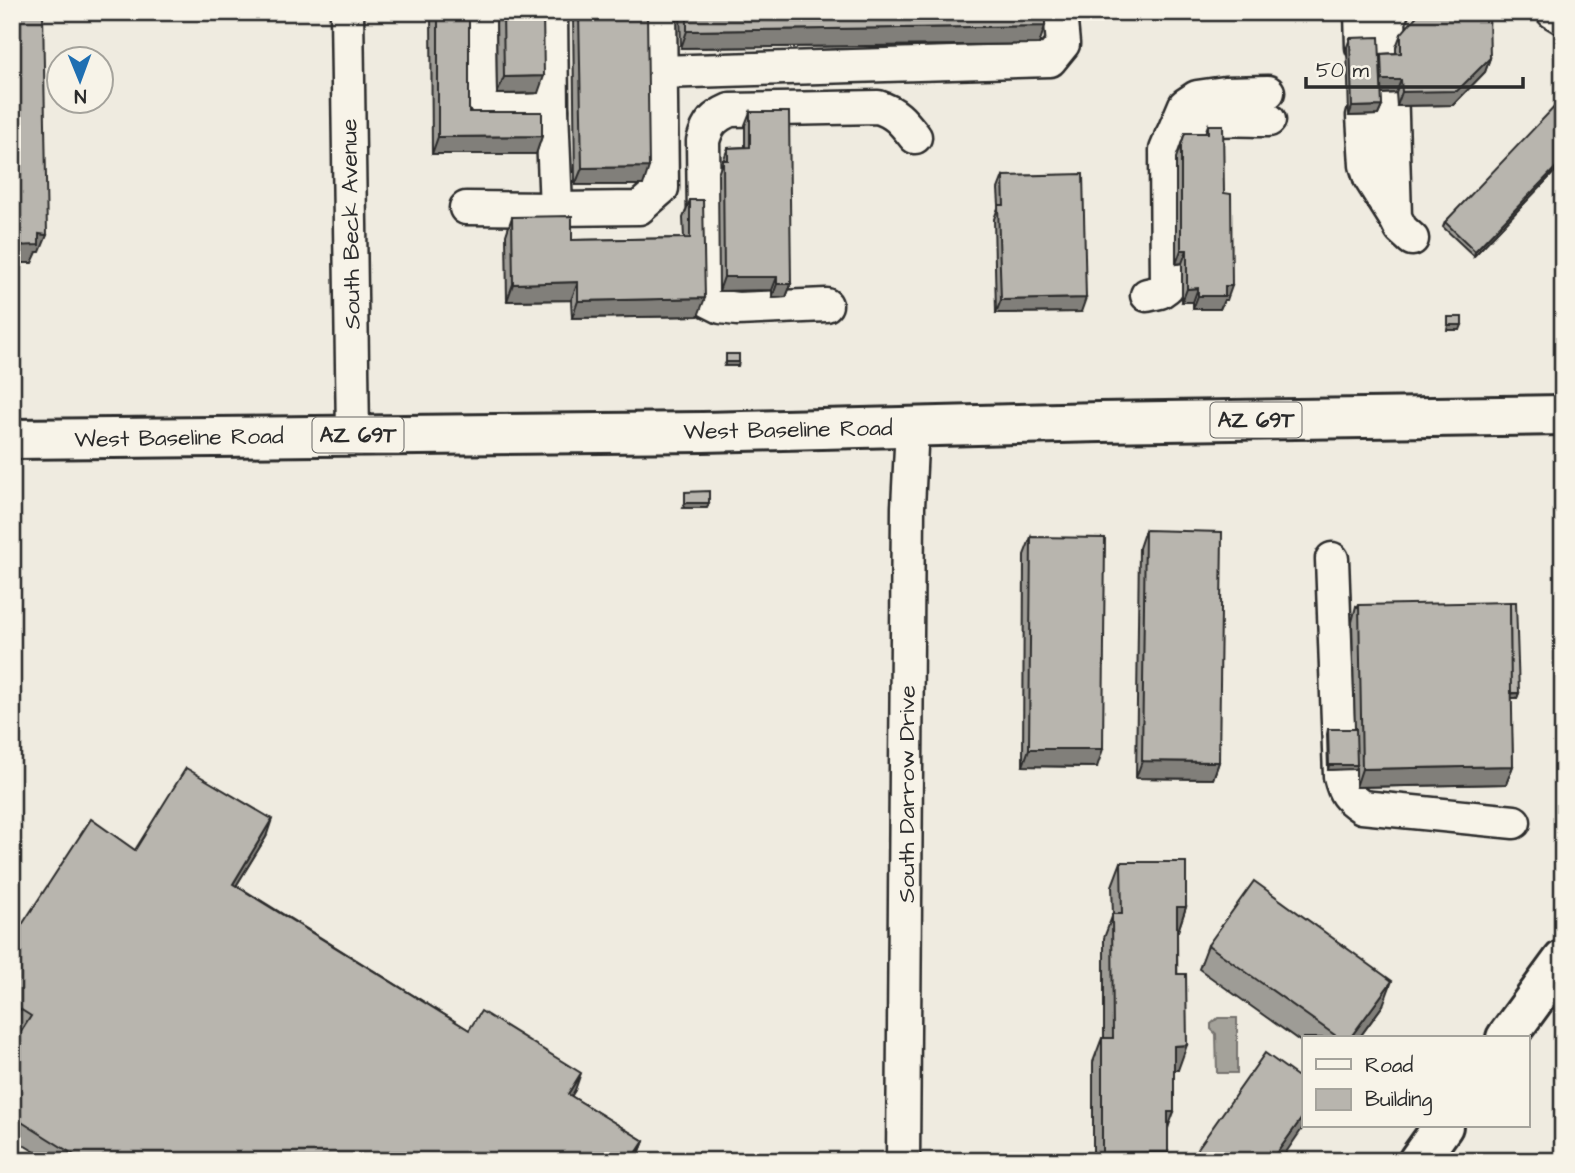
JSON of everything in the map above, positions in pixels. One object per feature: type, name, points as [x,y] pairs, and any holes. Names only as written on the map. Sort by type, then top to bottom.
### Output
[{"type":"main road","name":"West Baseline Road","points":[[12,439],[703,432],[1100,422],[1563,415]]},
{"type":"main road","points":[[1507,1036],[1563,960]]},
{"type":"main road","points":[[1418,1161],[1442,1128]]},
{"type":"street","name":"South Beck Avenue","points":[[347,12],[353,435]]},
{"type":"street","points":[[479,12],[480,96],[494,111],[552,110]]},
{"type":"street","points":[[551,12],[556,209]]},
{"type":"street","points":[[466,208],[639,208],[662,188],[660,12]]},
{"type":"street","points":[[660,72],[1049,60],[1063,44],[1060,12]]},
{"type":"street","points":[[1361,12],[1362,47]]},
{"type":"street","points":[[1363,116],[1366,165],[1370,178],[1404,228],[1389,17],[1392,12]]},
{"type":"street","points":[[1553,12],[1563,18]]},
{"type":"street","points":[[1147,295],[1167,287],[1166,150],[1185,105],[1197,97],[1224,93],[1268,106]]},
{"type":"street","points":[[826,305],[737,309],[721,307],[709,301],[705,291],[702,141],[706,129],[716,116],[730,110],[878,107],[891,111],[901,119],[915,137]]},
{"type":"street","name":"South Darrow Drive","points":[[903,1161],[908,521],[912,427]]},
{"type":"street","points":[[1332,559],[1340,776],[1348,798],[1362,807],[1514,822]]},
{"type":"shaded area","points":[[1218,1018],[1237,1018],[1237,1073],[1217,1073],[1216,1034],[1211,1029],[1211,1024]]},
{"type":"building","points":[[12,12],[43,12],[47,235],[39,234],[39,245],[12,246]]},
{"type":"building","points":[[438,12],[469,12],[469,112],[542,112],[542,136],[438,137]]},
{"type":"building","points":[[503,12],[543,12],[544,76],[504,77]]},
{"type":"building","points":[[579,12],[647,12],[649,167],[582,168]]},
{"type":"building","points":[[687,12],[1045,12],[1045,26],[687,31]]},
{"type":"building","points":[[1420,12],[1489,12],[1490,58],[1457,91],[1402,92],[1401,80],[1382,80],[1381,54],[1401,53],[1401,34]]},
{"type":"building","points":[[1379,37],[1382,106],[1352,107],[1350,38]]},
{"type":"building","points":[[1561,100],[1563,160],[1475,251],[1445,222]]},
{"type":"building","points":[[750,112],[789,112],[791,284],[777,284],[777,277],[724,277],[723,160],[728,160],[728,148],[750,147]]},
{"type":"building","points":[[1208,125],[1223,125],[1224,193],[1231,194],[1232,286],[1225,286],[1225,296],[1198,296],[1198,288],[1187,289],[1187,250],[1181,250],[1181,145],[1185,133],[1208,133]]},
{"type":"building","points":[[1083,174],[1086,298],[1001,300],[998,205],[1004,205],[1003,176]]},
{"type":"building","points":[[690,200],[703,200],[705,298],[578,301],[578,282],[513,284],[512,217],[572,216],[572,240],[690,238]]},
{"type":"building","points":[[1448,317],[1462,317],[1462,325],[1448,325]]},
{"type":"building","points":[[726,354],[739,354],[739,362],[726,362]]},
{"type":"building","points":[[709,491],[709,503],[685,503],[685,492]]},
{"type":"building","points":[[1145,530],[1222,532],[1219,762],[1142,761]]},
{"type":"building","points":[[1031,537],[1105,538],[1103,749],[1029,749]]},
{"type":"building","points":[[1510,602],[1513,766],[1362,769],[1359,605]]},
{"type":"building","points":[[1510,602],[1516,602],[1519,693],[1511,693]]},
{"type":"building","points":[[1328,729],[1356,729],[1357,765],[1329,765]]},
{"type":"building","points":[[186,768],[272,819],[233,884],[469,1030],[481,1011],[581,1073],[568,1094],[644,1141],[631,1161],[84,1161],[12,1116],[12,1046],[31,1016],[12,1004],[12,940],[91,819],[135,850]]},
{"type":"building","points":[[1121,862],[1186,862],[1186,907],[1177,907],[1177,974],[1186,974],[1187,1045],[1174,1046],[1174,1112],[1168,1112],[1168,1152],[1102,1153],[1102,1038],[1113,1038],[1112,914],[1122,914]]},
{"type":"building","points":[[1254,881],[1392,981],[1351,1036],[1336,1036],[1208,945]]},
{"type":"building","points":[[1265,1053],[1302,1080],[1302,1118],[1271,1161],[1189,1161]]},
{"type":"building","points":[[639,1154],[777,1154],[777,1161],[635,1161]]}]
